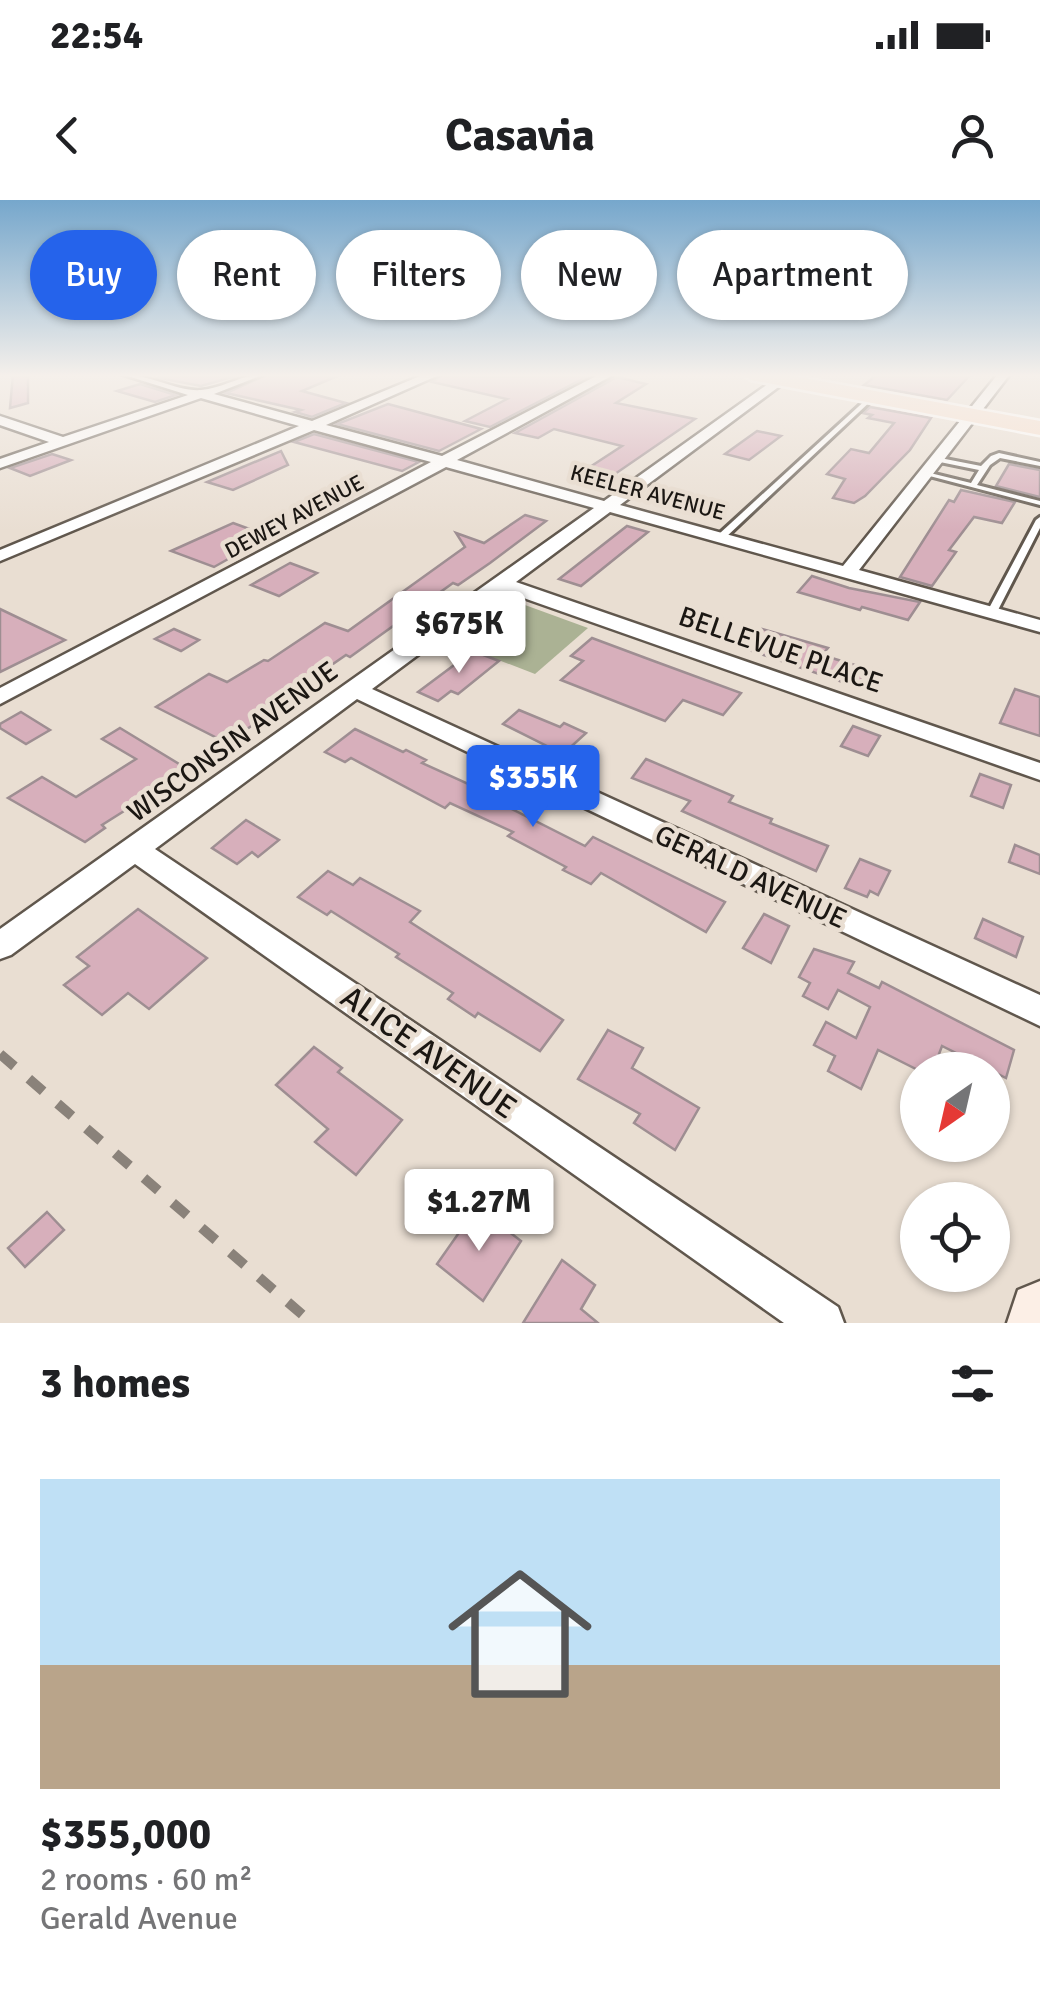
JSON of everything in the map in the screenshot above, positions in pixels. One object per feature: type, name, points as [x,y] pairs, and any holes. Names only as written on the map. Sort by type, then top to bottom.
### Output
[{"type":"street","points":[[18,426],[62,442]]},
{"type":"street","points":[[0,464],[107,426]]},
{"type":"street","points":[[0,556],[311,426]]},
{"type":"street","name":"KEELER AVENUE","points":[[319,426],[1040,626]]},
{"type":"street","name":"DEWEY AVENUE","points":[[0,697],[511,426]]},
{"type":"street","name":"WISCONSIN AVENUE","points":[[0,946],[717,426]]},
{"type":"street","points":[[849,571],[964,426]]},
{"type":"street","name":"BELLEVUE PLACE","points":[[502,583],[1040,772]]},
{"type":"street","name":"GERALD AVENUE","points":[[354,690],[1040,1011]]},
{"type":"street","name":"ALICE AVENUE","points":[[134,849],[822,1323]]},
{"type":"street","points":[[1038,1323],[1040,1312]]},
{"type":"lane","points":[[722,536],[841,426]]},
{"type":"lane","points":[[974,484],[990,457],[1000,455],[1040,464]]},
{"type":"lane","points":[[938,459],[980,468]]},
{"type":"lane","points":[[926,474],[1040,503]]},
{"type":"lane","points":[[992,612],[1040,520]]},
{"type":"lane","points":[[1022,554],[1040,558]]},
{"type":"green space","points":[[514,601],[588,628],[535,674],[457,644]]},
{"type":"building","points":[[346,426],[481,429],[439,451]]},
{"type":"building","points":[[527,426],[684,426],[599,485],[573,478],[622,446],[554,429],[538,438],[515,433]]},
{"type":"building","points":[[891,426],[925,426],[910,450],[865,496],[854,503],[833,498],[845,479],[827,474],[851,449],[869,453]]},
{"type":"building","points":[[757,431],[781,436],[749,460],[725,454]]},
{"type":"building","points":[[314,434],[419,462],[402,471],[294,442]]},
{"type":"building","points":[[281,451],[288,465],[233,490],[207,482]]},
{"type":"building","points":[[52,454],[71,460],[30,476],[10,468]]},
{"type":"building","points":[[1009,464],[1040,470],[1040,497],[996,486]]},
{"type":"building","points":[[961,490],[1015,502],[1002,523],[974,517],[949,550],[956,552],[932,586],[900,577],[949,500],[954,502]]},
{"type":"building","points":[[525,515],[546,521],[458,585],[453,583],[350,657],[346,655],[265,711],[270,713],[227,743],[156,707],[209,674],[227,682],[268,661],[325,623],[348,631],[465,547],[456,533],[484,543]]},
{"type":"building","points":[[233,523],[269,536],[214,567],[171,551]]},
{"type":"building","points":[[627,526],[648,532],[581,586],[559,579]]},
{"type":"building","points":[[290,563],[317,573],[279,596],[251,585]]},
{"type":"building","points":[[812,576],[849,588],[920,602],[908,620],[862,607],[860,610],[798,592]]},
{"type":"building","points":[[0,609],[65,640],[0,672]]},
{"type":"building","points":[[174,629],[199,640],[181,651],[155,639]]},
{"type":"building","points":[[762,629],[828,648],[822,655],[868,669],[857,687],[746,649]]},
{"type":"building","points":[[592,638],[741,693],[723,715],[683,700],[665,721],[561,680],[583,661],[571,656]]},
{"type":"building","points":[[473,651],[499,661],[458,694],[451,691],[438,701],[418,692]]},
{"type":"building","points":[[1015,689],[1040,697],[1040,736],[1000,723]]},
{"type":"building","points":[[519,710],[586,733],[563,754],[503,724]]},
{"type":"building","points":[[21,712],[50,730],[26,744],[0,728],[0,724]]},
{"type":"building","points":[[853,726],[880,736],[868,756],[841,746]]},
{"type":"building","points":[[120,728],[189,770],[102,825],[105,828],[85,842],[8,798],[42,777],[76,797],[136,759],[102,739]]},
{"type":"building","points":[[355,729],[406,750],[426,760],[422,763],[488,793],[492,789],[517,800],[510,808],[585,846],[593,837],[725,902],[706,932],[601,873],[591,884],[508,836],[513,832],[450,803],[445,808],[351,758],[345,762],[325,752]]},
{"type":"building","points":[[646,759],[733,796],[729,802],[772,819],[770,823],[828,846],[816,871],[682,811],[690,801],[632,778]]},
{"type":"building","points":[[980,774],[1011,785],[1003,808],[971,796]]},
{"type":"building","points":[[246,820],[279,840],[258,857],[252,852],[237,864],[212,848]]},
{"type":"building","points":[[1015,845],[1040,855],[1040,874],[1009,862]]},
{"type":"building","points":[[860,859],[890,871],[878,895],[870,891],[867,897],[845,888]]},
{"type":"building","points":[[328,871],[353,885],[360,878],[420,911],[410,922],[563,1020],[540,1051],[478,1013],[475,1017],[448,999],[453,993],[396,957],[399,954],[331,911],[327,915],[298,897]]},
{"type":"building","points":[[138,909],[207,958],[149,1009],[128,993],[102,1015],[64,985],[89,966],[77,957]]},
{"type":"building","points":[[764,914],[789,926],[771,963],[743,948]]},
{"type":"building","points":[[983,919],[1023,937],[1016,957],[975,938]]},
{"type":"building","points":[[814,949],[854,962],[848,973],[879,988],[882,982],[1014,1050],[1010,1064],[1010,1052],[954,1052],[942,1046],[940,1052],[900,1052],[900,1061],[878,1050],[861,1089],[828,1071],[835,1056],[814,1045],[826,1022],[856,1038],[870,1007],[838,990],[828,1009],[803,996],[810,983],[799,977]]},
{"type":"building","points":[[608,1030],[643,1048],[632,1068],[699,1108],[675,1150],[634,1123],[640,1114],[578,1079]]},
{"type":"building","points":[[314,1047],[342,1068],[338,1072],[402,1120],[356,1175],[315,1142],[328,1129],[276,1085]]},
{"type":"building","points":[[477,1207],[521,1241],[483,1301],[437,1264]]},
{"type":"building","points":[[47,1212],[64,1230],[25,1267],[8,1248]]},
{"type":"building","points":[[562,1260],[595,1285],[581,1309],[598,1323],[523,1323]]},
{"type":"railway","points":[[0,1054],[312,1323]]}]
